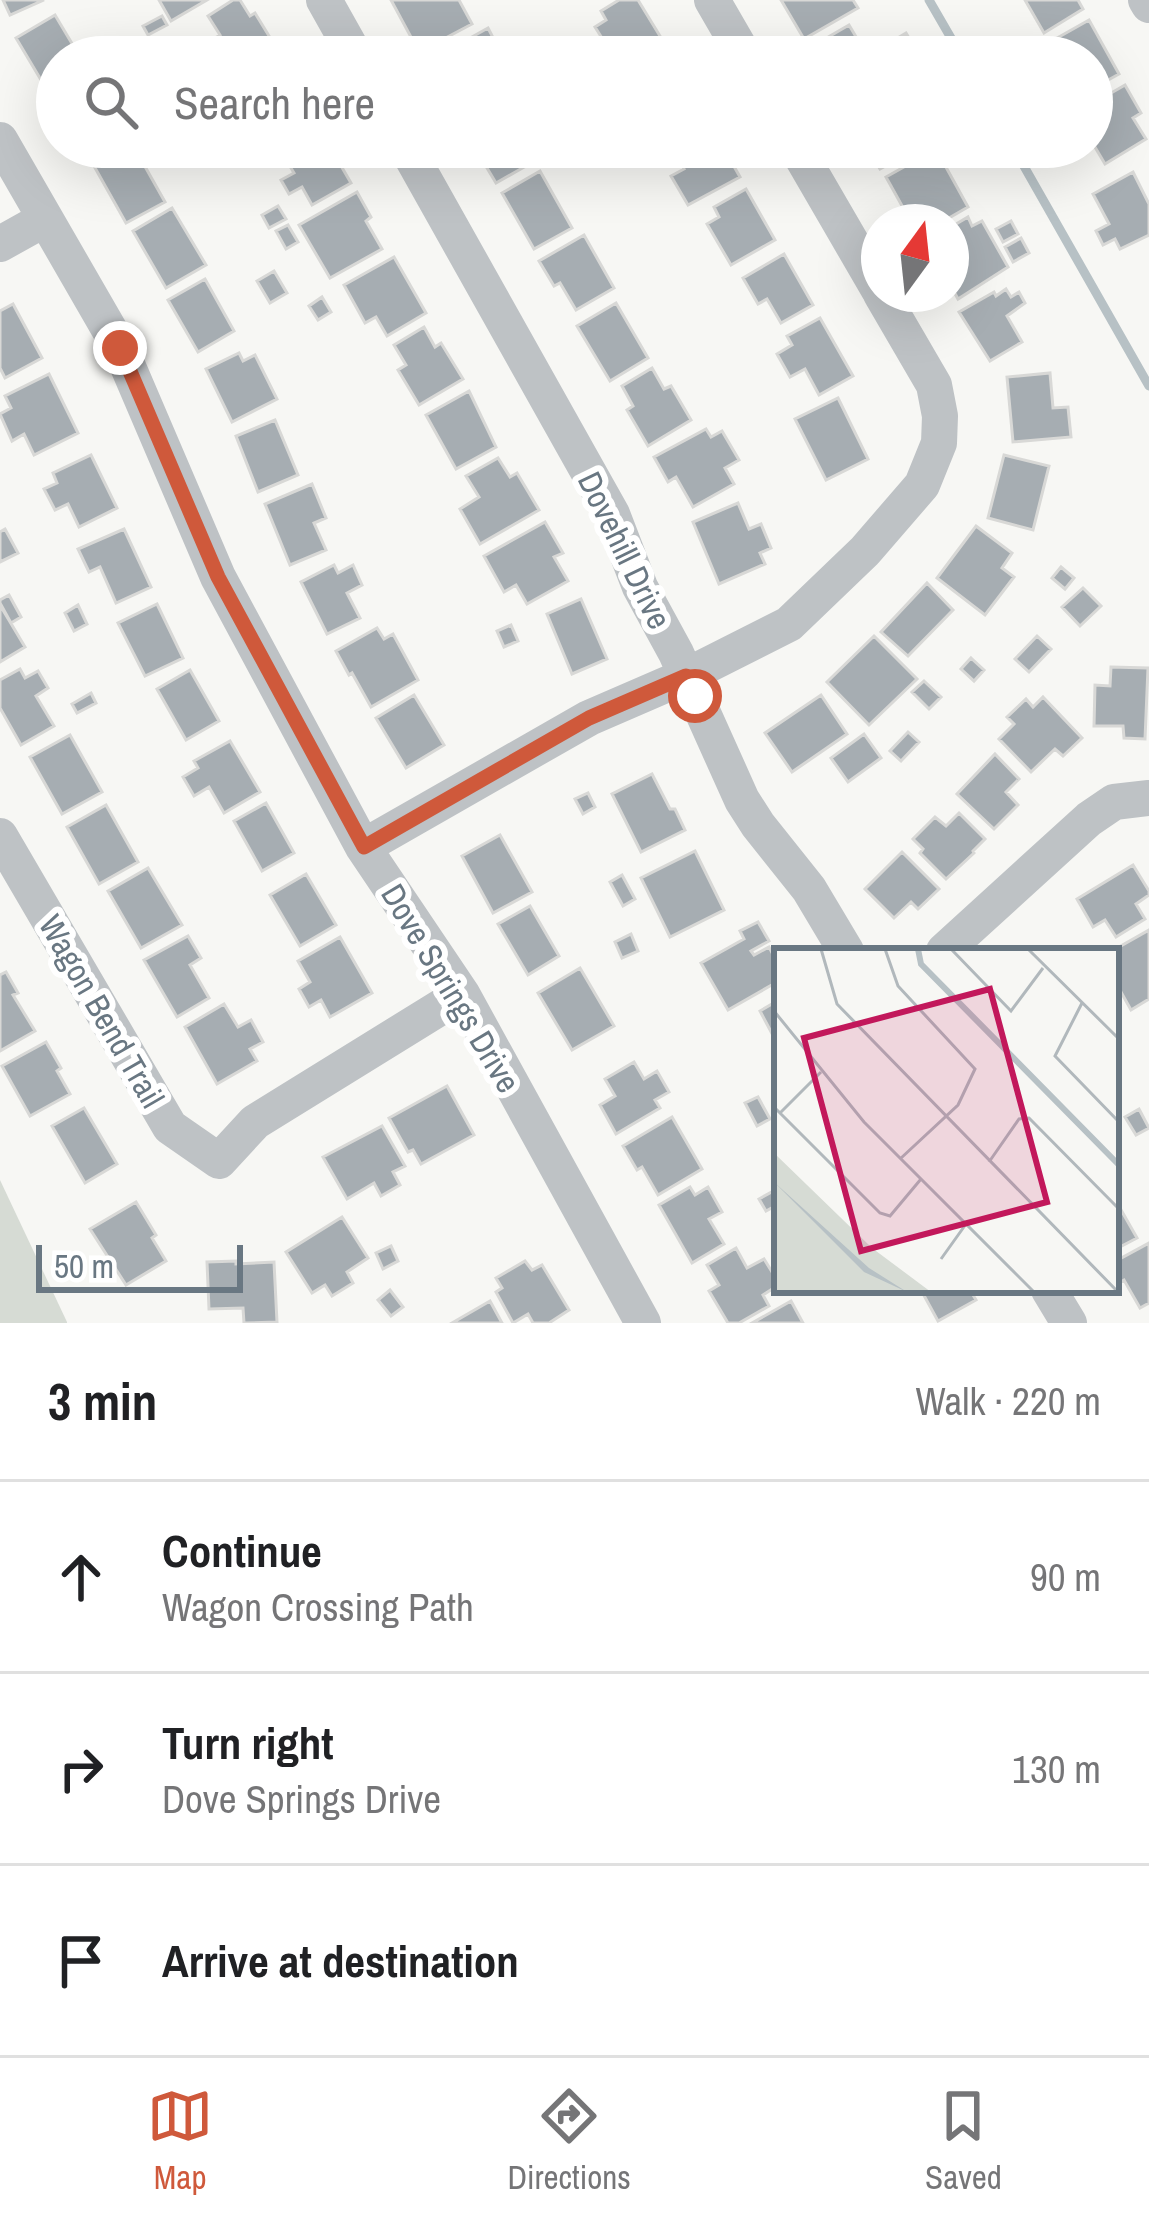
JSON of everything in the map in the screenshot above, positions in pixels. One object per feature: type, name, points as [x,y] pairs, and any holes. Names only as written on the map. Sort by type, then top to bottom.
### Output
[{"type":"street","points":[[324,0],[344,36]]},
{"type":"street","points":[[712,0],[733,36]]},
{"type":"street","name":"Dove Springs Drive","points":[[0,140],[120,348],[218,577],[364,847],[462,994],[643,1323]]},
{"type":"street","name":"Dovehill Drive","points":[[418,168],[612,514],[640,586],[750,812],[809,889],[844,948]]},
{"type":"street","points":[[808,168],[861,259]]},
{"type":"street","points":[[0,244],[45,219]]},
{"type":"street","points":[[364,847],[589,718],[789,624],[865,550],[922,485],[939,442],[934,385],[892,312]]},
{"type":"street","points":[[947,948],[1089,819],[1114,802],[1149,798]]},
{"type":"street","name":"Wagon Bend Trail","points":[[0,836],[170,1127],[219,1161],[256,1122],[462,994]]},
{"type":"street","points":[[1051,1293],[1069,1323]]},
{"type":"shaded area","points":[[0,1180],[67,1322],[67,1323],[0,1323]]},
{"type":"building","points":[[3,0],[44,0],[10,15]]},
{"type":"building","points":[[159,0],[207,0],[171,21]]},
{"type":"building","points":[[240,0],[269,36],[218,36],[208,16]]},
{"type":"building","points":[[391,0],[459,0],[472,24],[449,36],[410,36]]},
{"type":"building","points":[[619,0],[638,0],[660,36],[601,36],[595,27],[606,20],[601,11]]},
{"type":"building","points":[[781,0],[853,0],[858,8],[809,36],[802,36]]},
{"type":"building","points":[[1025,0],[1078,0],[1083,9],[1044,33]]},
{"type":"building","points":[[55,15],[68,36],[36,36],[36,72],[16,38]]},
{"type":"building","points":[[162,16],[167,25],[148,35],[143,26]]},
{"type":"building","points":[[1089,20],[1098,36],[1061,36]]},
{"type":"building","points":[[849,25],[856,36],[830,36]]},
{"type":"building","points":[[1125,85],[1141,113],[1133,118],[1146,139],[1113,159],[1113,92]]},
{"type":"building","points":[[95,168],[146,168],[165,202],[126,223]]},
{"type":"building","points":[[291,168],[342,168],[351,183],[312,205],[302,187],[289,194],[281,180],[294,173]]},
{"type":"building","points":[[487,168],[522,168],[496,183]]},
{"type":"building","points":[[735,168],[740,177],[688,205],[671,176],[684,169]]},
{"type":"building","points":[[902,168],[946,168],[966,204],[901,204],[886,177]]},
{"type":"building","points":[[540,171],[572,228],[534,249],[502,193]]},
{"type":"building","points":[[1133,172],[1149,204],[1149,235],[1120,249],[1115,239],[1103,245],[1096,231],[1109,224],[1093,194]]},
{"type":"building","points":[[746,189],[775,240],[731,265],[707,224],[719,217],[714,207]]},
{"type":"building","points":[[357,192],[382,249],[330,278],[299,225]]},
{"type":"building","points":[[278,206],[286,219],[269,228],[262,215]]},
{"type":"building","points":[[172,208],[206,265],[166,288],[133,231]]},
{"type":"building","points":[[969,219],[972,226],[982,221],[1008,267],[969,292]]},
{"type":"building","points":[[1011,221],[1018,234],[1003,242],[996,229]]},
{"type":"building","points":[[288,225],[298,242],[286,249],[276,231]]},
{"type":"building","points":[[584,235],[614,288],[576,310],[539,261]]},
{"type":"building","points":[[1021,238],[1029,253],[1013,262],[1005,247]]},
{"type":"building","points":[[784,254],[813,305],[781,323],[767,299],[758,304],[743,278]]},
{"type":"building","points":[[394,257],[426,313],[387,336],[376,317],[365,323],[344,285]]},
{"type":"building","points":[[274,271],[287,293],[270,303],[257,281]]},
{"type":"building","points":[[205,279],[234,331],[198,352],[168,300]]},
{"type":"building","points":[[1006,289],[1011,297],[1019,292],[1025,303],[1007,316],[1022,342],[990,361],[959,312],[969,312],[969,306],[994,292],[996,296]]},
{"type":"building","points":[[322,297],[331,312],[318,320],[309,306]]},
{"type":"building","points":[[616,303],[648,358],[610,381],[577,326]]},
{"type":"building","points":[[13,304],[42,358],[5,378],[0,368],[0,311]]},
{"type":"building","points":[[820,318],[853,376],[819,395],[805,369],[790,377],[777,354],[792,345],[787,336]]},
{"type":"building","points":[[424,327],[435,347],[441,343],[463,379],[419,405],[398,370],[406,365],[394,345]]},
{"type":"building","points":[[239,353],[243,361],[255,355],[277,399],[232,422],[206,369]]},
{"type":"building","points":[[652,368],[664,389],[671,386],[691,420],[648,446],[627,410],[633,406],[622,386]]},
{"type":"building","points":[[1050,373],[1053,408],[1068,407],[1071,437],[1013,442],[1007,377]]},
{"type":"building","points":[[49,374],[78,433],[34,455],[24,434],[12,441],[0,414],[11,408],[5,396]]},
{"type":"building","points":[[469,391],[496,447],[456,469],[426,415]]},
{"type":"building","points":[[838,398],[868,459],[826,480],[795,419]]},
{"type":"building","points":[[275,420],[298,475],[258,492],[236,436]]},
{"type":"building","points":[[706,429],[711,437],[722,431],[739,460],[725,468],[734,484],[693,507],[676,477],[668,482],[654,457]]},
{"type":"building","points":[[91,455],[117,508],[79,527],[68,504],[55,510],[44,489],[57,483],[53,473]]},
{"type":"building","points":[[1004,455],[1049,466],[1033,530],[988,518]]},
{"type":"building","points":[[498,458],[510,477],[517,473],[539,510],[480,544],[460,509],[479,497],[466,476]]},
{"type":"building","points":[[312,484],[326,518],[314,523],[326,550],[290,565],[265,504]]},
{"type":"building","points":[[738,503],[749,529],[761,524],[771,548],[760,553],[765,564],[719,584],[693,522]]},
{"type":"building","points":[[545,522],[563,553],[554,557],[568,581],[527,604],[516,585],[504,592],[484,556]]},
{"type":"building","points":[[976,526],[1012,553],[1002,568],[1014,577],[985,615],[937,578]]},
{"type":"building","points":[[5,529],[18,553],[0,562],[0,532]]},
{"type":"building","points":[[124,529],[151,587],[116,603],[100,567],[89,572],[78,549]]},
{"type":"building","points":[[334,565],[338,573],[353,565],[362,585],[347,593],[360,618],[327,634],[301,582]]},
{"type":"building","points":[[1061,567],[1074,578],[1065,589],[1052,578]]},
{"type":"building","points":[[927,583],[953,610],[908,656],[881,632]]},
{"type":"building","points":[[1083,588],[1101,606],[1080,626],[1062,607]]},
{"type":"building","points":[[9,595],[21,617],[11,623],[0,603]]},
{"type":"building","points":[[581,599],[607,659],[572,674],[547,614]]},
{"type":"building","points":[[157,604],[183,658],[145,676],[118,623]]},
{"type":"building","points":[[0,605],[25,647],[0,662]]},
{"type":"building","points":[[78,605],[87,624],[74,631],[65,613]]},
{"type":"building","points":[[511,625],[518,641],[504,647],[497,631]]},
{"type":"building","points":[[377,628],[384,639],[393,634],[418,680],[371,707],[336,651]]},
{"type":"building","points":[[874,636],[917,679],[869,725],[827,682]]},
{"type":"building","points":[[1037,636],[1051,649],[1029,672],[1015,659]]},
{"type":"building","points":[[971,658],[984,670],[974,681],[961,669]]},
{"type":"building","points":[[1111,667],[1148,668],[1145,739],[1124,738],[1123,726],[1094,726],[1095,685],[1110,686]]},
{"type":"building","points":[[20,669],[25,678],[38,671],[48,688],[36,696],[54,726],[21,745],[0,708],[0,680]]},
{"type":"building","points":[[190,670],[219,721],[186,740],[157,689]]},
{"type":"building","points":[[924,681],[941,697],[929,709],[912,692]]},
{"type":"building","points":[[91,693],[96,703],[77,713],[72,704]]},
{"type":"building","points":[[414,695],[444,745],[406,768],[376,718]]},
{"type":"building","points":[[821,695],[847,734],[792,772],[765,733]]},
{"type":"building","points":[[1043,697],[1082,738],[1063,756],[1055,749],[1031,772],[999,739],[1014,724],[1007,717],[1026,699],[1033,707]]},
{"type":"building","points":[[908,732],[919,742],[901,761],[890,751]]},
{"type":"building","points":[[864,734],[881,758],[848,782],[831,758]]},
{"type":"building","points":[[70,735],[102,792],[62,814],[30,757]]},
{"type":"building","points":[[230,741],[260,792],[224,813],[209,787],[194,796],[183,777],[198,768],[194,761]]},
{"type":"building","points":[[995,754],[1019,779],[1006,792],[1018,805],[994,829],[957,794]]},
{"type":"building","points":[[652,774],[685,830],[641,852],[612,794]]},
{"type":"building","points":[[588,793],[595,807],[583,814],[575,799]]},
{"type":"building","points":[[266,803],[294,853],[262,871],[234,821]]},
{"type":"building","points":[[106,805],[138,862],[99,884],[67,827]]},
{"type":"building","points":[[959,813],[985,839],[946,879],[913,839],[935,817],[946,826]]},
{"type":"building","points":[[500,835],[532,892],[493,913],[462,856]]},
{"type":"building","points":[[695,851],[724,910],[670,937],[641,878]]},
{"type":"building","points":[[902,852],[939,889],[918,909],[911,902],[894,918],[865,889]]},
{"type":"building","points":[[1133,865],[1149,891],[1136,904],[1145,919],[1116,937],[1105,920],[1093,927],[1077,899]]},
{"type":"building","points":[[148,868],[182,925],[141,948],[108,891]]},
{"type":"building","points":[[306,874],[336,925],[300,946],[270,895]]},
{"type":"building","points":[[622,875],[635,899],[623,906],[610,882]]},
{"type":"building","points":[[530,906],[559,956],[528,975],[498,924]]},
{"type":"building","points":[[758,922],[769,941],[751,951],[754,955],[769,947],[774,956],[774,984],[728,1010],[701,963],[744,939],[740,931]]},
{"type":"building","points":[[1149,930],[1149,999],[1131,1010],[1119,988],[1117,948]]},
{"type":"building","points":[[631,934],[638,951],[622,958],[615,942]]},
{"type":"building","points":[[188,936],[201,958],[190,965],[209,998],[177,1017],[144,960]]},
{"type":"building","points":[[340,937],[372,993],[330,1017],[321,1000],[309,1007],[299,989],[310,982],[298,961]]},
{"type":"building","points":[[580,968],[614,1026],[572,1050],[538,993]]},
{"type":"building","points":[[6,972],[18,993],[13,995],[35,1031],[0,1051],[0,975]]},
{"type":"building","points":[[774,1003],[774,1037],[760,1011]]},
{"type":"building","points":[[224,1004],[238,1027],[251,1020],[263,1042],[250,1049],[257,1061],[217,1084],[185,1027]]},
{"type":"building","points":[[46,1042],[70,1094],[30,1116],[2,1066]]},
{"type":"building","points":[[634,1062],[644,1079],[657,1071],[669,1092],[655,1100],[660,1108],[616,1134],[600,1105],[615,1096],[605,1079]]},
{"type":"building","points":[[447,1086],[474,1135],[421,1164],[413,1150],[408,1152],[389,1118]]},
{"type":"building","points":[[758,1097],[770,1119],[757,1126],[745,1103]]},
{"type":"building","points":[[84,1108],[117,1164],[85,1183],[52,1126]]},
{"type":"building","points":[[1139,1109],[1149,1128],[1136,1135],[1125,1117]]},
{"type":"building","points":[[672,1117],[702,1169],[658,1195],[623,1146]]},
{"type":"building","points":[[382,1126],[405,1166],[393,1172],[400,1185],[381,1196],[374,1183],[347,1199],[323,1157]]},
{"type":"building","points":[[690,1187],[695,1195],[708,1187],[722,1212],[709,1219],[724,1244],[692,1263],[659,1205]]},
{"type":"building","points":[[774,1191],[774,1207],[766,1211],[759,1199]]},
{"type":"building","points":[[136,1202],[166,1261],[126,1285],[90,1229]]},
{"type":"building","points":[[1119,1206],[1137,1238],[1119,1247]]},
{"type":"building","points":[[342,1217],[368,1258],[347,1272],[353,1283],[332,1296],[325,1285],[312,1293],[286,1252]]},
{"type":"building","points":[[1149,1243],[1149,1303],[1140,1308],[1124,1280],[1119,1283],[1119,1259]]},
{"type":"building","points":[[391,1246],[398,1261],[383,1269],[376,1253]]},
{"type":"building","points":[[736,1248],[747,1268],[764,1259],[774,1275],[774,1288],[763,1295],[769,1306],[739,1323],[728,1323],[709,1291],[719,1285],[707,1265]]},
{"type":"building","points":[[525,1261],[532,1270],[542,1265],[569,1310],[549,1323],[533,1323],[528,1314],[513,1323],[496,1292],[502,1288],[496,1278]]},
{"type":"building","points":[[207,1262],[274,1262],[277,1322],[244,1323],[243,1308],[209,1309]]},
{"type":"building","points":[[390,1290],[403,1307],[391,1316],[378,1300]]},
{"type":"building","points":[[923,1293],[972,1293],[976,1300],[938,1321]]},
{"type":"building","points":[[490,1301],[502,1323],[452,1323]]},
{"type":"building","points":[[791,1301],[803,1323],[752,1323]]},
{"type":"waterway","points":[[929,0],[950,36]]},
{"type":"waterway","points":[[1025,168],[1149,386]]},
{"type":"route","points":[[120,348],[218,577],[364,847],[589,718],[686,676],[695,696]]}]
